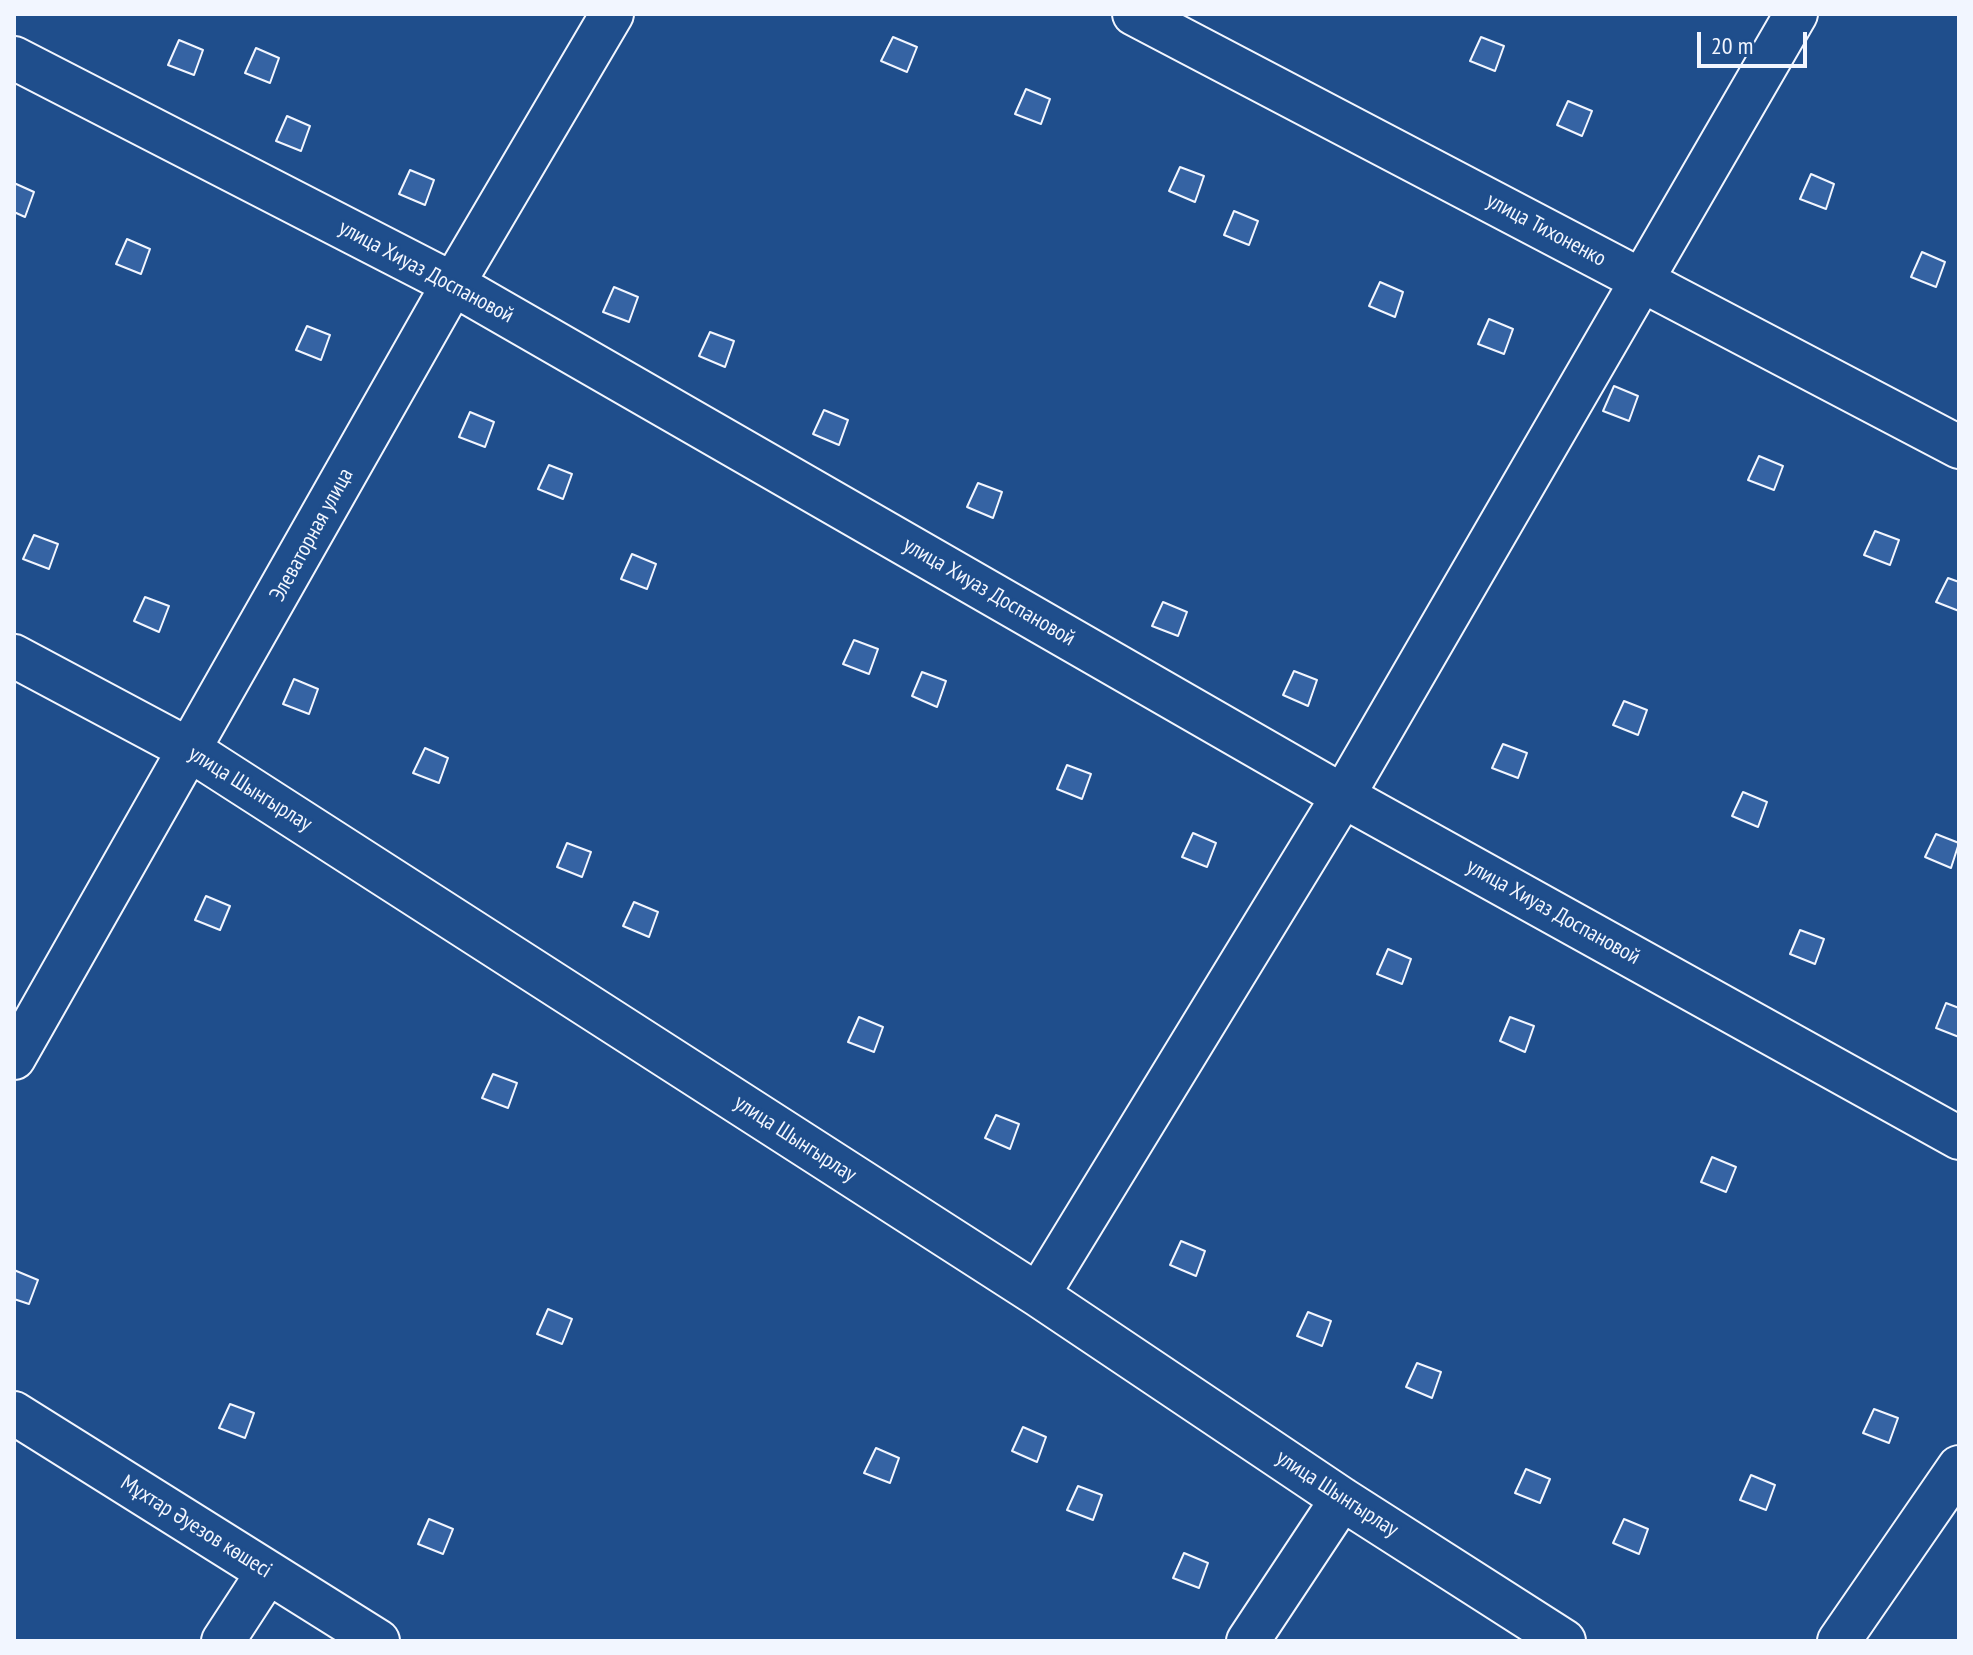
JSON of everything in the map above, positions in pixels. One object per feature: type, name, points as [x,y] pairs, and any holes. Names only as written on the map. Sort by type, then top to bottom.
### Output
[{"type":"street","name":"Элеваторная улица","points":[[14,1058],[453,284],[612,14]]},
{"type":"street","name":"улица Тихоненко","points":[[1134,14],[1959,447]]},
{"type":"street","points":[[1038,1295],[1343,796],[1796,14]]},
{"type":"street","name":"улица Хиуаз Доспановой","points":[[14,58],[453,284],[1343,796],[1959,1138]]},
{"type":"street","name":"улица Шынгырлау","points":[[14,656],[190,750],[1038,1295],[1342,1499],[1564,1641]]},
{"type":"street","name":"Мұхтар Әуезов көшесі","points":[[14,1413],[378,1641]]},
{"type":"street","points":[[1839,1641],[1959,1467]]},
{"type":"street","points":[[1248,1641],[1342,1499]]},
{"type":"street","points":[[223,1641],[268,1572]]},
{"type":"building","points":[[893,37],[917,47],[907,72],[881,61]]},
{"type":"building","points":[[1481,37],[1504,46],[1495,71],[1470,61]]},
{"type":"building","points":[[179,40],[203,50],[194,75],[168,65]]},
{"type":"building","points":[[256,48],[279,58],[270,83],[245,73]]},
{"type":"building","points":[[1026,89],[1050,99],[1041,124],[1015,114]]},
{"type":"building","points":[[1568,101],[1592,111],[1582,136],[1557,125]]},
{"type":"building","points":[[287,116],[310,126],[301,151],[276,141]]},
{"type":"building","points":[[1180,167],[1204,176],[1195,202],[1169,191]]},
{"type":"building","points":[[410,170],[434,180],[425,205],[399,194]]},
{"type":"building","points":[[1811,174],[1834,184],[1826,209],[1800,199]]},
{"type":"building","points":[[14,183],[34,192],[25,217],[14,212]]},
{"type":"building","points":[[1234,211],[1258,221],[1249,245],[1224,235]]},
{"type":"building","points":[[127,239],[150,249],[141,274],[116,264]]},
{"type":"building","points":[[1922,252],[1945,262],[1936,287],[1911,277]]},
{"type":"building","points":[[1380,282],[1403,292],[1395,317],[1369,306]]},
{"type":"building","points":[[614,287],[638,297],[629,322],[603,312]]},
{"type":"building","points":[[1489,319],[1513,329],[1504,354],[1478,344]]},
{"type":"building","points":[[307,326],[330,335],[321,360],[296,350]]},
{"type":"building","points":[[710,332],[734,341],[725,367],[699,356]]},
{"type":"building","points":[[1614,386],[1638,396],[1629,421],[1603,411]]},
{"type":"building","points":[[824,410],[848,420],[839,445],[813,434]]},
{"type":"building","points":[[470,412],[494,422],[485,447],[459,437]]},
{"type":"building","points":[[1759,456],[1783,466],[1774,490],[1748,480]]},
{"type":"building","points":[[549,465],[572,474],[563,499],[538,489]]},
{"type":"building","points":[[978,483],[1002,492],[993,518],[967,507]]},
{"type":"building","points":[[1875,531],[1899,540],[1890,565],[1864,555]]},
{"type":"building","points":[[34,535],[58,544],[49,569],[23,559]]},
{"type":"building","points":[[632,554],[656,564],[647,589],[621,579]]},
{"type":"building","points":[[1948,578],[1959,582],[1959,611],[1936,602]]},
{"type":"building","points":[[145,597],[169,606],[159,632],[134,621]]},
{"type":"building","points":[[1163,602],[1187,612],[1178,636],[1152,626]]},
{"type":"building","points":[[854,640],[878,649],[869,674],[843,664]]},
{"type":"building","points":[[1294,671],[1317,680],[1308,706],[1283,695]]},
{"type":"building","points":[[922,672],[946,681],[937,707],[912,696]]},
{"type":"building","points":[[294,679],[318,689],[309,714],[283,704]]},
{"type":"building","points":[[1624,701],[1647,710],[1638,735],[1613,725]]},
{"type":"building","points":[[1503,744],[1527,753],[1518,778],[1492,768]]},
{"type":"building","points":[[425,748],[448,758],[439,783],[413,773]]},
{"type":"building","points":[[1067,765],[1091,774],[1082,799],[1057,789]]},
{"type":"building","points":[[1743,792],[1767,802],[1758,827],[1732,816]]},
{"type":"building","points":[[1193,833],[1216,843],[1207,867],[1182,857]]},
{"type":"building","points":[[1936,834],[1959,843],[1951,868],[1925,857]]},
{"type":"building","points":[[567,843],[591,852],[582,877],[557,867]]},
{"type":"building","points":[[206,896],[230,906],[220,930],[195,920]]},
{"type":"building","points":[[634,902],[658,912],[649,937],[623,926]]},
{"type":"building","points":[[1800,930],[1824,939],[1815,964],[1790,954]]},
{"type":"building","points":[[1388,949],[1411,959],[1402,984],[1377,974]]},
{"type":"building","points":[[1946,1003],[1959,1008],[1959,1037],[1936,1028]]},
{"type":"building","points":[[859,1017],[883,1027],[874,1052],[848,1042]]},
{"type":"building","points":[[1510,1017],[1534,1026],[1525,1052],[1500,1041]]},
{"type":"building","points":[[493,1074],[517,1083],[508,1108],[482,1098]]},
{"type":"building","points":[[996,1115],[1019,1124],[1010,1149],[985,1138]]},
{"type":"building","points":[[1712,1157],[1736,1167],[1726,1192],[1701,1182]]},
{"type":"building","points":[[1181,1241],[1205,1251],[1196,1276],[1170,1265]]},
{"type":"building","points":[[14,1270],[38,1280],[29,1304],[14,1299]]},
{"type":"building","points":[[548,1309],[572,1319],[562,1344],[537,1334]]},
{"type":"building","points":[[1308,1312],[1331,1321],[1322,1346],[1297,1336]]},
{"type":"building","points":[[1417,1363],[1441,1372],[1432,1398],[1406,1387]]},
{"type":"building","points":[[230,1404],[254,1413],[245,1438],[219,1428]]},
{"type":"building","points":[[1874,1409],[1898,1418],[1889,1443],[1863,1433]]},
{"type":"building","points":[[1023,1427],[1046,1437],[1037,1462],[1012,1451]]},
{"type":"building","points":[[876,1448],[899,1458],[890,1483],[864,1473]]},
{"type":"building","points":[[1526,1469],[1550,1479],[1540,1503],[1515,1493]]},
{"type":"building","points":[[1751,1475],[1775,1485],[1766,1510],[1740,1500]]},
{"type":"building","points":[[1078,1486],[1102,1495],[1093,1520],[1067,1510]]},
{"type":"building","points":[[429,1519],[453,1529],[443,1554],[418,1544]]},
{"type":"building","points":[[1624,1519],[1648,1529],[1639,1554],[1613,1543]]},
{"type":"building","points":[[1184,1553],[1208,1563],[1199,1588],[1173,1578]]}]
